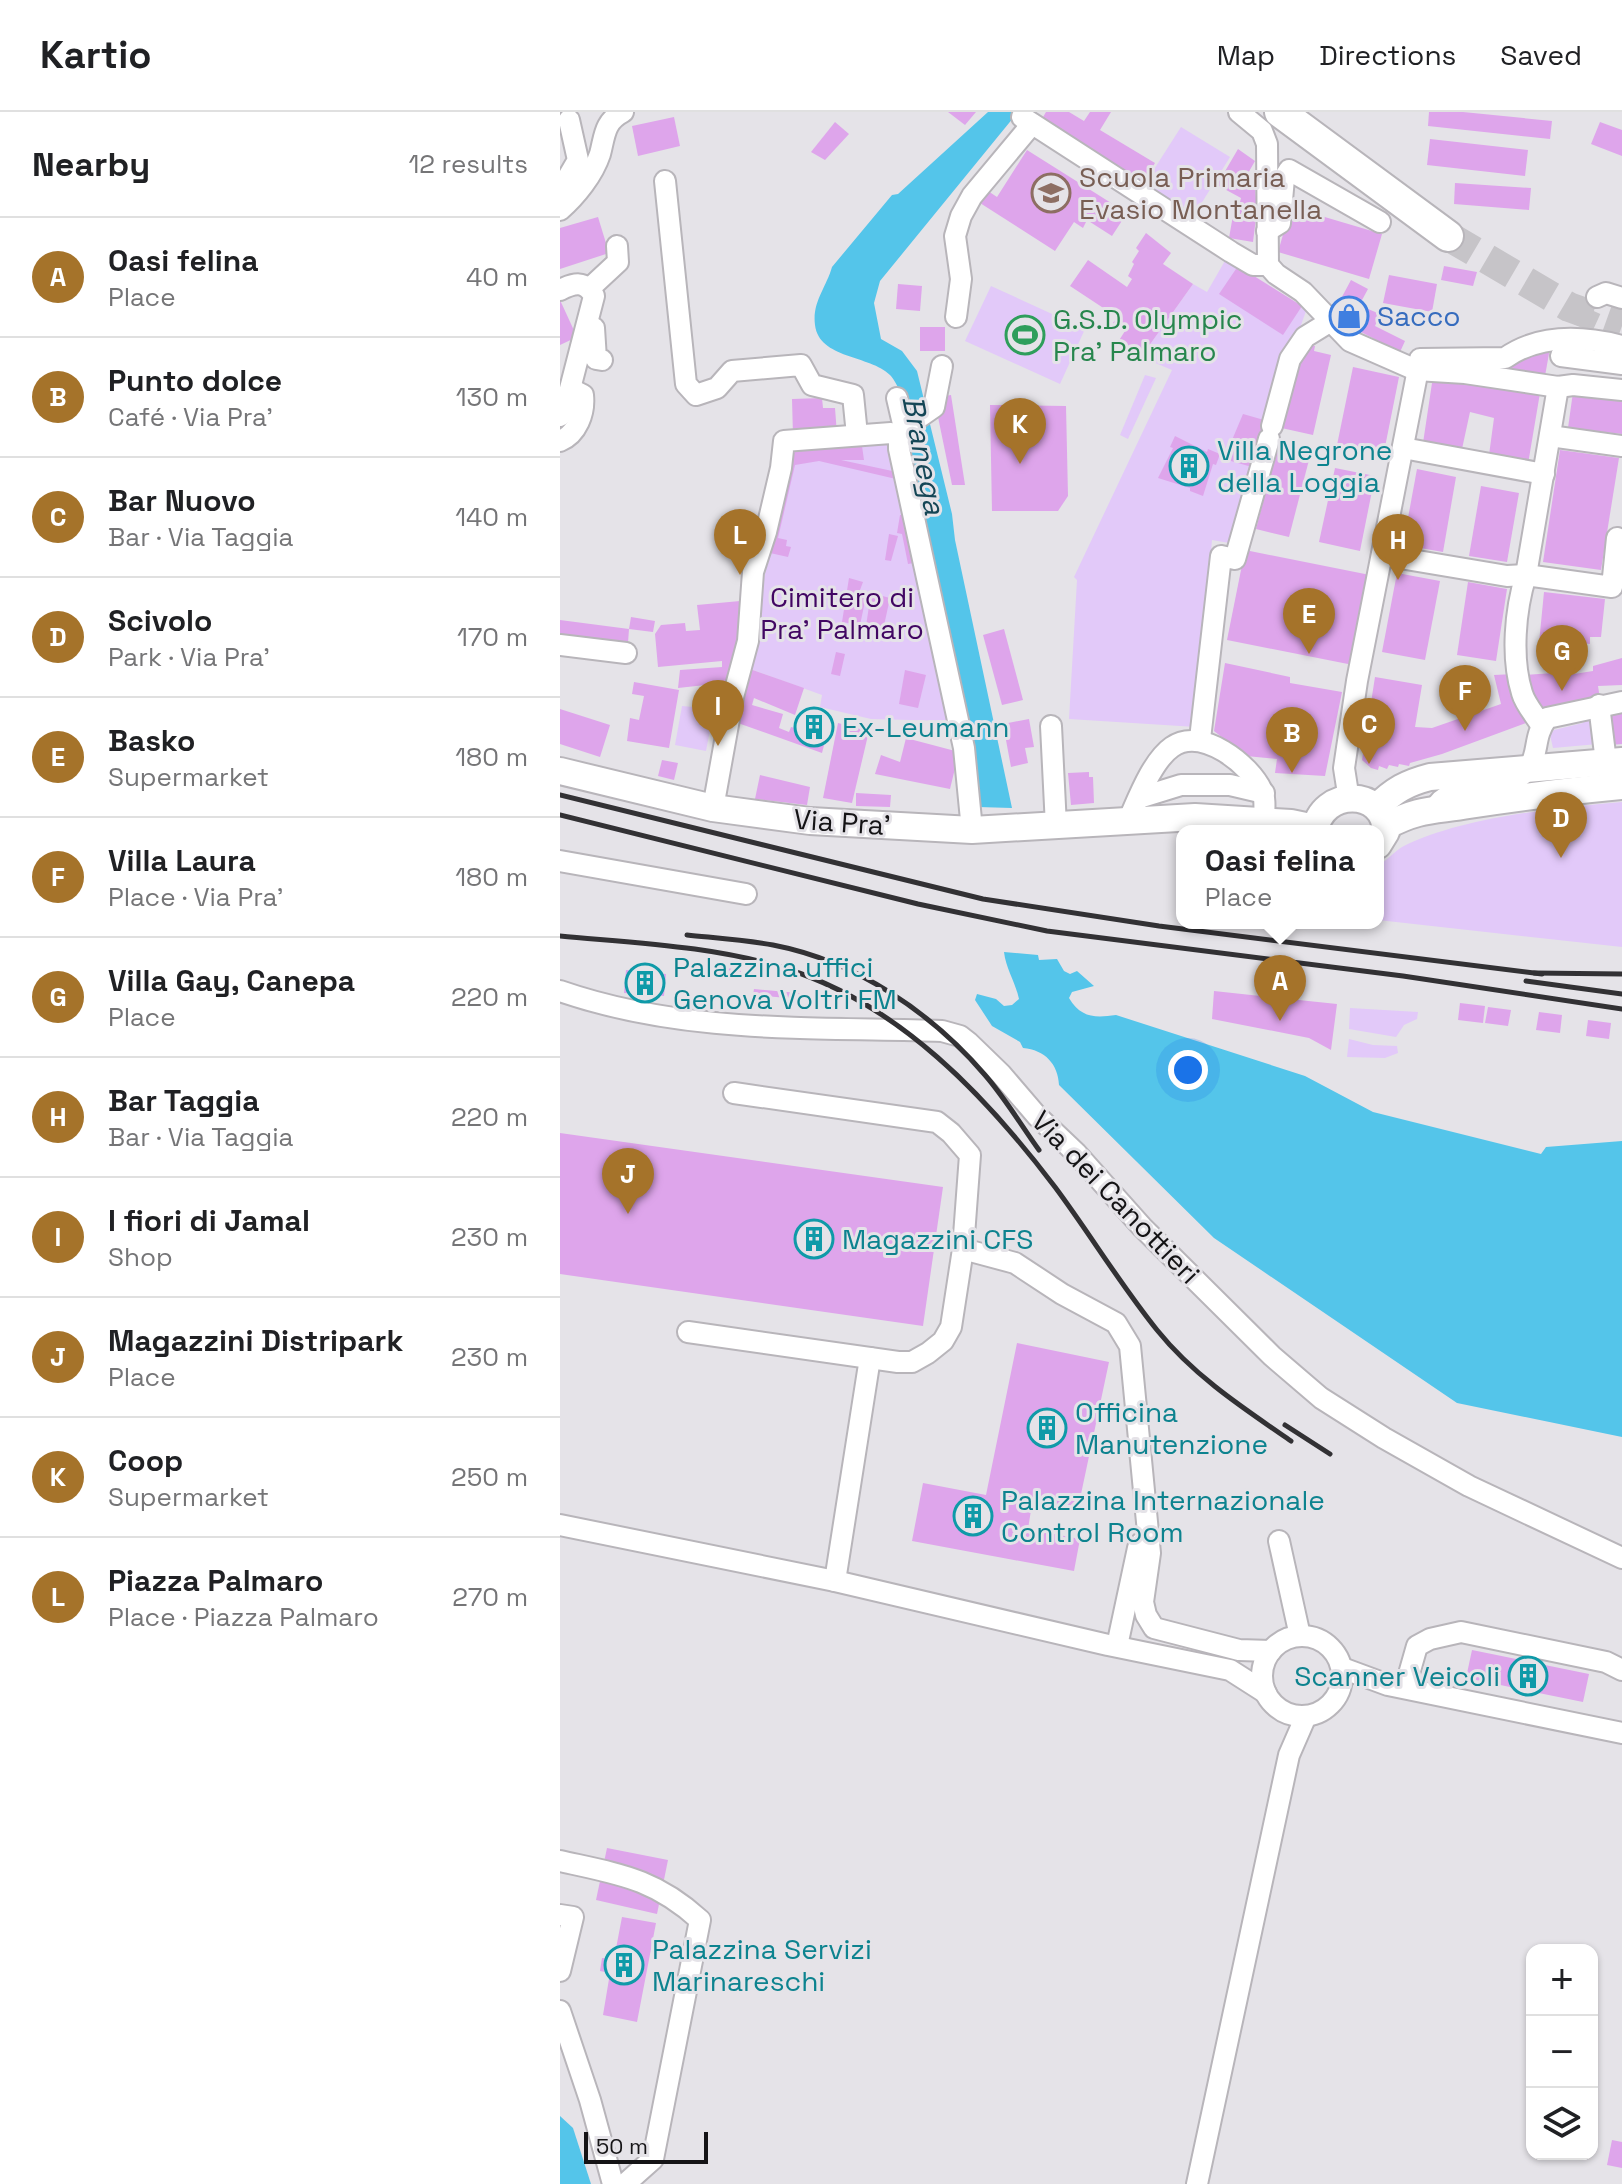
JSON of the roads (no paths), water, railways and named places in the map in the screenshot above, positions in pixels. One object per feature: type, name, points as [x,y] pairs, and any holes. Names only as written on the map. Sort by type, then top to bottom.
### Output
[{"type":"highway","points":[[1280,112],[1448,236]]},
{"type":"main road","points":[[1380,825],[1392,792],[1407,783],[1529,764],[1614,762]]},
{"type":"main road","name":"Via Pra'","points":[[560,771],[713,808],[810,821],[975,830],[1056,826],[1134,810],[1287,825]]},
{"type":"main road","points":[[1382,825],[1419,810],[1622,786]]},
{"type":"main road","points":[[1316,825],[1317,818],[1330,804],[1362,800],[1379,825]]},
{"type":"street","points":[[560,210],[585,183],[600,154],[602,139],[610,121],[623,112]]},
{"type":"street","points":[[1239,112],[1262,131],[1267,144],[1268,265],[1303,292],[1350,341],[1465,373],[1558,387],[1573,385],[1622,390]]},
{"type":"street","points":[[560,191],[578,160],[569,120]]},
{"type":"street","points":[[956,317],[961,279],[955,236],[961,216],[1027,121],[1231,252],[1253,265],[1268,265]]},
{"type":"street","points":[[1267,231],[1280,223],[1284,178],[1289,170],[1380,222]]},
{"type":"street","points":[[665,181],[686,384],[696,395],[717,388],[732,371],[801,365],[812,385],[853,395],[857,435]]},
{"type":"street","points":[[560,416],[571,389],[591,298],[618,262],[617,246]]},
{"type":"street","points":[[560,290],[574,283],[583,284],[591,298],[596,359],[602,360]]},
{"type":"street","points":[[1597,297],[1606,293],[1622,298]]},
{"type":"street","points":[[1200,739],[1222,549],[1235,559],[1290,359],[1305,337],[1331,321]]},
{"type":"street","points":[[1516,350],[1523,340],[1539,335],[1572,334],[1583,328]]},
{"type":"street","points":[[1419,358],[1505,358],[1539,341],[1593,338],[1622,346]]},
{"type":"street","points":[[1561,356],[1622,364]]},
{"type":"street","points":[[1349,800],[1344,768],[1357,681],[1419,358]]},
{"type":"street","points":[[713,808],[733,697],[748,641],[753,572],[766,532],[784,441],[903,431],[934,407],[942,366]]},
{"type":"street","points":[[1541,725],[1522,696],[1515,657],[1521,590],[1558,387]]},
{"type":"street","points":[[560,441],[569,437],[576,428],[584,401],[583,395],[571,389]]},
{"type":"street","points":[[897,398],[937,628],[964,748],[975,830]]},
{"type":"street","points":[[1550,436],[1622,446]]},
{"type":"street","points":[[1403,448],[1544,474]]},
{"type":"street","points":[[1382,555],[1507,576],[1526,575],[1612,587],[1617,538]]},
{"type":"street","points":[[560,645],[626,653]]},
{"type":"street","points":[[1435,809],[1450,794],[1503,786],[1529,764],[1541,725],[1547,718],[1622,702]]},
{"type":"street","points":[[1599,705],[1614,762]]},
{"type":"street","points":[[1051,726],[1056,826]]},
{"type":"street","points":[[1134,810],[1162,758],[1172,746],[1200,739],[1223,751],[1252,776],[1264,793],[1264,821]]},
{"type":"street","points":[[1134,810],[1181,785],[1230,785],[1264,793]]},
{"type":"street","points":[[560,861],[746,894]]},
{"type":"street","name":"Via dei Canottieri","points":[[560,991],[598,1004],[700,1023],[790,1029],[942,1031],[960,1036],[1001,1074],[1153,1238],[1272,1356],[1321,1398],[1469,1486],[1622,1558]]},
{"type":"street","points":[[688,1332],[912,1362],[943,1341],[951,1327],[963,1249],[970,1155],[951,1133],[937,1122],[734,1093]]},
{"type":"street","points":[[963,1249],[1015,1263],[1062,1294],[1116,1323],[1130,1346],[1150,1553],[1143,1602],[1146,1615],[1154,1628],[1267,1658]]},
{"type":"street","points":[[835,1581],[870,1358]]},
{"type":"street","points":[[560,1525],[835,1581],[1230,1670],[1266,1693]]},
{"type":"street","points":[[1117,1646],[1138,1548],[1146,1536]]},
{"type":"street","points":[[1279,1541],[1300,1636]]},
{"type":"street","points":[[1396,1686],[1417,1646],[1430,1639],[1461,1632],[1606,1662],[1622,1670]]},
{"type":"street","points":[[1230,1670],[1267,1658],[1289,1638],[1313,1637],[1325,1642],[1334,1651],[1342,1676],[1335,1701],[1325,1710],[1306,1716],[1283,1712],[1270,1702],[1266,1693],[1262,1671],[1267,1658]]},
{"type":"street","points":[[1342,1676],[1622,1733]]},
{"type":"street","points":[[1283,1712],[1289,1755]]},
{"type":"street","points":[[1199,2183],[1289,1755],[1306,1716]]},
{"type":"street","points":[[560,1861],[639,1879],[683,1904],[700,1920],[653,2159],[625,2184]]},
{"type":"street","points":[[560,1915],[573,1917],[560,1971]]},
{"type":"street","points":[[562,2018],[613,2184]]},
{"type":"water","name":"Branega","points":[[988,112],[1018,112],[880,281],[874,303],[881,339],[902,351],[917,371],[952,514],[1012,808],[978,807],[905,452],[908,419],[902,395],[890,375],[826,344],[815,325],[817,302],[832,267],[892,195],[898,194]]},
{"type":"water","points":[[1004,952],[1038,955],[1039,960],[1057,959],[1064,971],[1070,974],[1077,971],[1094,986],[1072,992],[1069,998],[1084,1013],[1116,1015],[1305,1076],[1373,1112],[1541,1154],[1546,1147],[1622,1141],[1622,1437],[1457,1403],[1214,1238],[1059,1085],[1049,1059],[1023,1048],[1020,1042],[992,1026],[975,1000],[977,994],[996,999],[1004,1006],[1012,1005],[1019,999]]},
{"type":"water","points":[[560,2116],[573,2128],[591,2184],[560,2184]]},
{"type":"tunnel","points":[[1448,236],[1569,307],[1622,326]]},
{"type":"tunnel","points":[[1583,328],[1597,297]]},
{"type":"railway","points":[[560,795],[983,899],[1176,928]]},
{"type":"railway","points":[[560,815],[918,904],[1047,931],[1403,976],[1622,1009]]},
{"type":"railway","points":[[1183,929],[1542,974]]},
{"type":"railway","points":[[687,935],[762,943],[804,953],[834,963],[890,992],[941,1030],[964,1052],[999,1093],[1039,1150]]},
{"type":"railway","points":[[560,936],[675,946],[760,961],[828,985],[903,1029],[937,1057],[1000,1119],[1068,1205],[1143,1313],[1171,1347],[1220,1390],[1291,1441]]},
{"type":"railway","points":[[1534,973],[1622,974]]},
{"type":"railway","points":[[1526,981],[1622,994]]},
{"type":"railway","points":[[1285,1425],[1330,1454]]},
{"type":"place","name":"Scuola Primaria Evasio Montanella","points":[[1051,193]]},
{"type":"place","name":"Sacco","points":[[1349,316]]},
{"type":"place","name":"G.S.D. Olympic Pra' Palmaro","points":[[1025,335]]},
{"type":"place","name":"Coop","points":[[1020,464]]},
{"type":"place","name":"Villa Negrone della Loggia","points":[[1189,466]]},
{"type":"place","name":"Piazza Palmaro","points":[[740,575]]},
{"type":"place","name":"Bar Taggia","points":[[1398,580]]},
{"type":"place","name":"Basko","points":[[1309,654]]},
{"type":"place","name":"Villa Gay, Canepa","points":[[1562,691]]},
{"type":"place","name":"Ex-Leumann","points":[[814,727]]},
{"type":"place","name":"Villa Laura","points":[[1465,731]]},
{"type":"place","name":"I fiori di Jamal","points":[[718,746]]},
{"type":"place","name":"Bar Nuovo","points":[[1369,764]]},
{"type":"place","name":"Punto dolce","points":[[1292,773]]},
{"type":"place","name":"Scivolo","points":[[1561,858]]},
{"type":"place","name":"Palazzina uffici Genova Voltri FM","points":[[645,983]]},
{"type":"place","name":"Oasi felina","points":[[1280,1021]]},
{"type":"place","name":"Magazzini Distripark","points":[[628,1214]]},
{"type":"place","name":"Magazzini CFS","points":[[814,1239]]},
{"type":"place","name":"Officina Manutenzione","points":[[1047,1428]]},
{"type":"place","name":"Palazzina Internazionale Control Room","points":[[973,1516]]},
{"type":"place","name":"Scanner Veicoli","points":[[1528,1676]]},
{"type":"place","name":"Palazzina Servizi Marinareschi","points":[[624,1965]]},
{"type":"park label","name":"Cimitero di Pra' Palmaro","points":[[842,613]]}]
